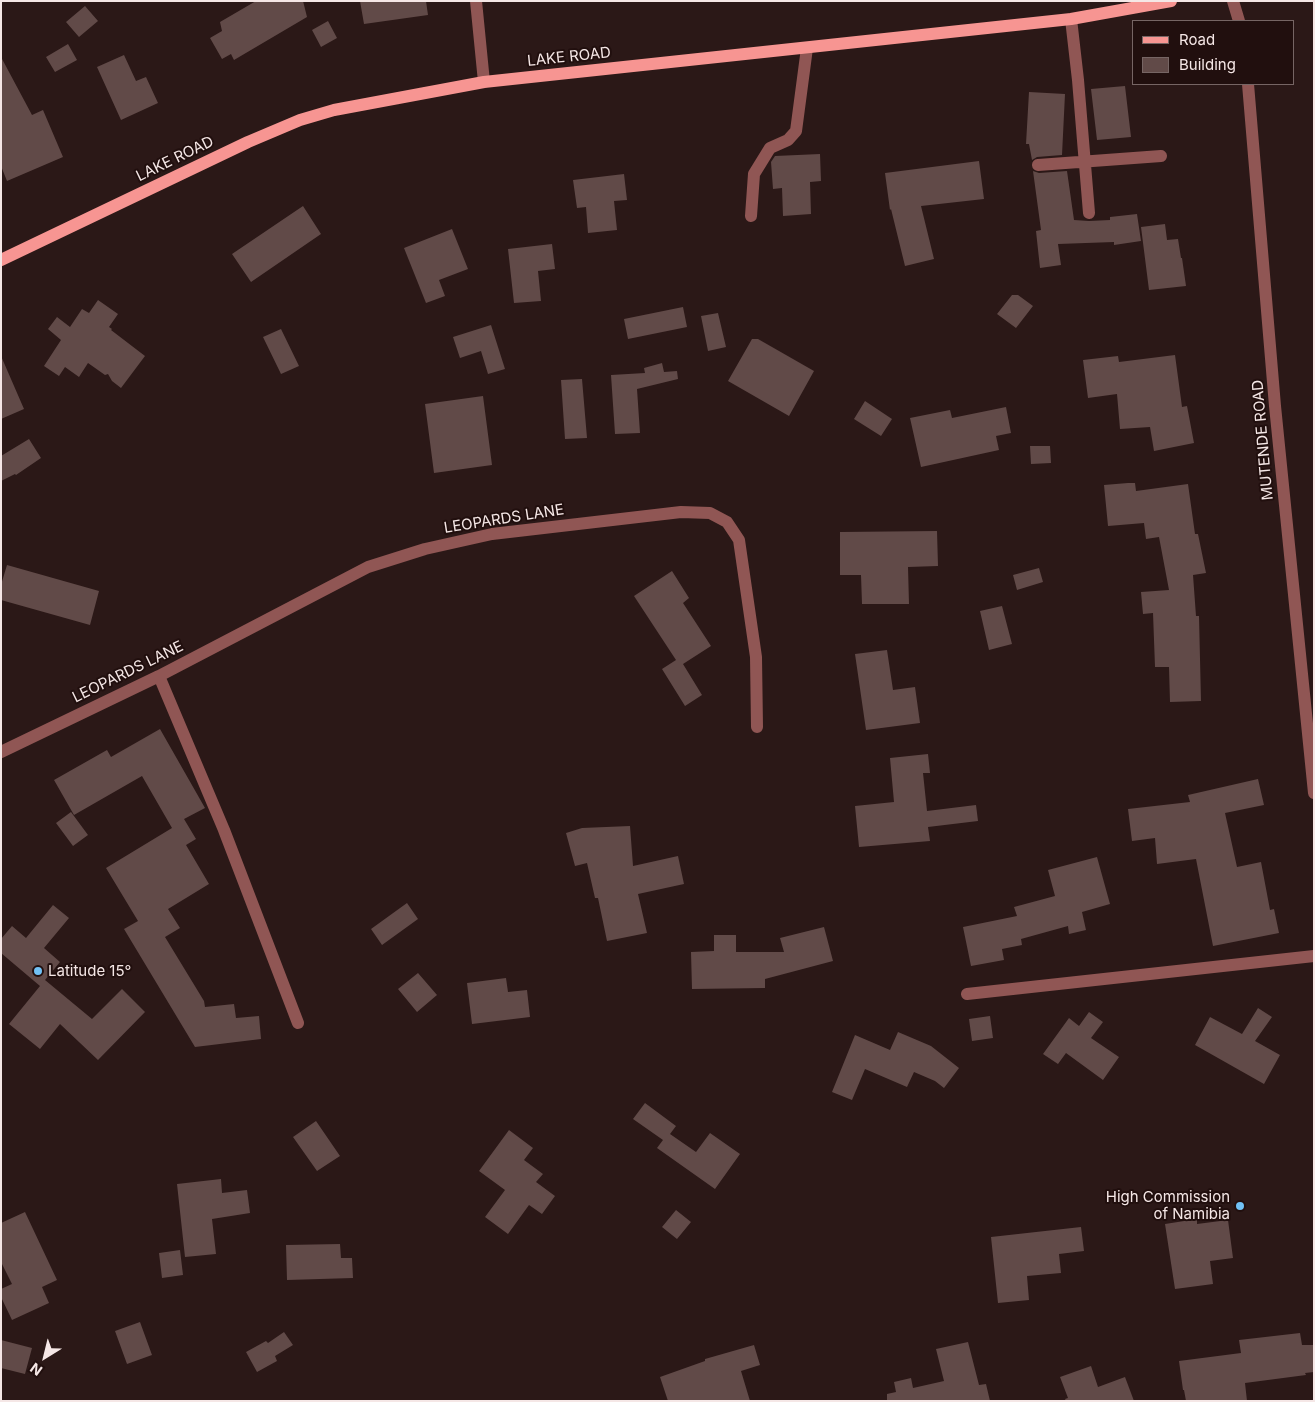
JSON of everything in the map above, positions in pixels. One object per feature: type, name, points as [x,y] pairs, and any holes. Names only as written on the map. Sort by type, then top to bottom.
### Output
[{"type":"main road","name":"LAKE ROAD","points":[[1,260],[248,142],[300,120],[334,110],[484,82],[1071,20],[1171,1]]},
{"type":"street","points":[[476,1],[484,82]]},
{"type":"street","points":[[1233,1],[1239,20]]},
{"type":"street","points":[[1071,20],[1089,213]]},
{"type":"street","points":[[751,216],[754,174],[770,148],[788,140],[796,131],[807,48]]},
{"type":"street","name":"MUTENDE ROAD","points":[[1248,85],[1275,406],[1314,793]]},
{"type":"street","points":[[1038,165],[1160,156]]},
{"type":"street","name":"LEOPARDS LANE","points":[[1,752],[159,676],[368,567],[425,549],[492,534],[681,512],[710,514],[727,522],[738,540],[756,657],[757,727]]},
{"type":"street","points":[[159,676],[224,830],[298,1023]]},
{"type":"street","points":[[967,994],[1314,956]]},
{"type":"building","points":[[256,1],[303,1],[307,17],[234,60],[231,54],[222,59],[210,38],[222,31],[220,22]]},
{"type":"building","points":[[360,1],[426,1],[428,15],[364,24]]},
{"type":"building","points":[[85,6],[98,21],[79,37],[66,22]]},
{"type":"building","points":[[328,21],[337,38],[321,47],[312,30]]},
{"type":"building","points":[[68,44],[77,60],[55,72],[46,57]]},
{"type":"building","points":[[124,55],[136,81],[146,77],[158,103],[121,120],[97,67]]},
{"type":"building","points":[[1,57],[32,115],[43,110],[63,157],[7,181],[1,166]]},
{"type":"building","points":[[1125,86],[1131,137],[1097,140],[1091,89]]},
{"type":"building","points":[[1029,92],[1065,94],[1062,155],[1037,157],[1032,160],[1029,144],[1026,144]]},
{"type":"building","points":[[820,154],[821,181],[810,182],[811,214],[783,216],[782,188],[773,189],[771,162],[775,156]]},
{"type":"building","points":[[979,161],[984,199],[921,206],[934,259],[905,266],[890,210],[885,173]]},
{"type":"building","points":[[1033,171],[1039,173],[1067,171],[1074,220],[1110,220],[1110,217],[1137,214],[1141,241],[1114,245],[1114,242],[1058,244],[1061,265],[1040,268],[1036,231],[1041,230]]},
{"type":"building","points":[[624,174],[627,200],[614,201],[617,230],[588,233],[586,207],[577,208],[573,180]]},
{"type":"building","points":[[303,206],[321,234],[251,282],[232,254]]},
{"type":"building","points":[[1165,224],[1167,240],[1178,239],[1186,286],[1149,290],[1141,227]]},
{"type":"building","points":[[452,229],[468,269],[439,280],[445,296],[426,303],[404,248]]},
{"type":"building","points":[[552,244],[555,269],[538,271],[541,301],[514,303],[508,249]]},
{"type":"building","points":[[1012,295],[1018,295],[1033,306],[1016,328],[997,314]]},
{"type":"building","points":[[98,300],[118,314],[109,327],[111,330],[145,356],[121,388],[112,381],[108,374],[105,375],[88,363],[79,377],[65,367],[59,376],[44,366],[61,340],[48,329],[57,317],[70,327],[82,309],[89,313]]},
{"type":"building","points":[[683,307],[687,327],[628,339],[624,319]]},
{"type":"building","points":[[718,313],[726,347],[708,351],[701,316]]},
{"type":"building","points":[[491,325],[505,369],[488,374],[481,351],[460,358],[453,337]]},
{"type":"building","points":[[281,329],[299,366],[281,374],[263,337]]},
{"type":"building","points":[[752,339],[758,339],[814,371],[789,416],[728,381]]},
{"type":"building","points":[[1175,355],[1182,407],[1187,406],[1194,443],[1154,451],[1150,427],[1120,429],[1117,394],[1088,398],[1083,360],[1118,356],[1119,362]]},
{"type":"building","points":[[1,356],[24,409],[1,419]]},
{"type":"building","points":[[662,363],[664,372],[677,371],[678,379],[637,389],[640,433],[615,434],[611,375],[645,373],[644,368]]},
{"type":"building","points":[[582,379],[587,438],[565,439],[561,380]]},
{"type":"building","points":[[483,396],[492,465],[434,473],[425,404]]},
{"type":"building","points":[[865,401],[892,419],[881,436],[854,419]]},
{"type":"building","points":[[1006,407],[1011,433],[996,436],[999,450],[921,467],[910,418],[950,410],[952,418]]},
{"type":"building","points":[[29,439],[41,458],[16,475],[1,481],[1,456]]},
{"type":"building","points":[[1030,446],[1050,446],[1051,463],[1031,464]]},
{"type":"building","points":[[1135,483],[1136,491],[1188,484],[1195,534],[1198,534],[1206,573],[1193,575],[1196,616],[1199,616],[1201,701],[1170,702],[1169,667],[1155,667],[1153,613],[1143,614],[1141,592],[1169,590],[1159,537],[1146,539],[1144,523],[1108,526],[1104,485]]},
{"type":"building","points":[[937,531],[938,566],[908,567],[909,604],[862,604],[861,575],[840,575],[840,532]]},
{"type":"building","points":[[7,565],[99,591],[90,625],[1,600],[1,585]]},
{"type":"building","points":[[1039,568],[1043,582],[1017,590],[1013,575]]},
{"type":"building","points":[[672,571],[689,598],[683,603],[711,646],[683,664],[702,695],[685,706],[662,669],[676,660],[634,596]]},
{"type":"building","points":[[1002,606],[1012,644],[989,650],[980,611]]},
{"type":"building","points":[[887,650],[893,690],[915,687],[920,723],[866,730],[855,654]]},
{"type":"building","points":[[160,729],[205,808],[184,819],[196,839],[186,845],[209,884],[168,909],[180,928],[165,937],[204,1001],[205,1007],[234,1004],[236,1018],[259,1016],[261,1039],[195,1047],[124,929],[138,921],[106,868],[172,828],[142,776],[74,815],[54,780],[107,750],[111,757]]},
{"type":"building","points":[[928,754],[930,773],[923,773],[927,811],[976,805],[978,821],[928,827],[930,841],[859,847],[855,806],[894,802],[890,758]]},
{"type":"building","points":[[1258,779],[1264,805],[1225,813],[1237,867],[1261,862],[1270,910],[1274,909],[1279,933],[1213,946],[1196,859],[1157,864],[1155,838],[1132,841],[1128,809],[1190,802],[1188,795]]},
{"type":"building","points":[[71,812],[88,835],[73,846],[56,823]]},
{"type":"building","points":[[630,826],[633,866],[678,856],[684,884],[638,894],[647,933],[607,941],[598,898],[595,898],[587,863],[575,866],[566,833],[582,828]]},
{"type":"building","points":[[1097,857],[1110,904],[1082,912],[1086,930],[1069,934],[1068,926],[1021,939],[1022,945],[1002,949],[1004,960],[971,966],[963,927],[1017,916],[1014,907],[1055,896],[1048,870]]},
{"type":"building","points":[[407,903],[418,919],[382,945],[371,929]]},
{"type":"building","name":"Latitude 15°","points":[[53,905],[69,918],[44,948],[60,962],[45,980],[92,1019],[122,989],[145,1012],[98,1060],[60,1024],[40,1049],[9,1024],[40,986],[1,953],[1,939],[12,926],[26,938]]},
{"type":"building","points":[[824,927],[833,961],[765,979],[765,988],[692,989],[691,952],[714,951],[714,935],[736,935],[736,952],[784,952],[780,938]]},
{"type":"building","points":[[418,973],[437,995],[417,1012],[398,989]]},
{"type":"building","points":[[506,978],[508,992],[527,990],[530,1017],[472,1024],[467,983]]},
{"type":"building","points":[[1258,1008],[1272,1017],[1255,1041],[1280,1055],[1264,1084],[1195,1045],[1210,1017],[1242,1034]]},
{"type":"building","points":[[1089,1012],[1103,1022],[1091,1038],[1119,1057],[1103,1080],[1066,1053],[1058,1064],[1043,1054],[1069,1018],[1079,1026]]},
{"type":"building","points":[[990,1016],[993,1038],[972,1041],[969,1019]]},
{"type":"building","points":[[898,1032],[931,1046],[959,1068],[944,1088],[935,1081],[914,1072],[907,1087],[865,1069],[852,1100],[832,1092],[855,1035],[890,1050]]},
{"type":"building","points":[[645,1103],[676,1126],[670,1134],[696,1152],[710,1133],[740,1154],[715,1189],[657,1148],[663,1140],[633,1119]]},
{"type":"building","points":[[316,1121],[340,1156],[317,1171],[293,1137]]},
{"type":"building","points":[[509,1130],[533,1148],[524,1160],[543,1174],[536,1182],[555,1196],[542,1214],[529,1205],[508,1234],[485,1217],[505,1190],[479,1171]]},
{"type":"building","points":[[221,1179],[222,1193],[247,1190],[250,1213],[212,1219],[216,1254],[185,1257],[177,1184]]},
{"type":"building","points":[[676,1210],[691,1222],[677,1239],[662,1227]]},
{"type":"building","points":[[25,1212],[57,1280],[42,1287],[49,1303],[12,1320],[1,1297],[1,1289],[12,1284],[1,1262],[1,1223]]},
{"type":"building","points":[[1197,1219],[1197,1224],[1228,1220],[1233,1258],[1210,1261],[1213,1284],[1175,1289],[1165,1224]]},
{"type":"building","points":[[1081,1227],[1084,1251],[1059,1254],[1061,1273],[1027,1276],[1029,1300],[998,1303],[991,1237]]},
{"type":"building","points":[[340,1244],[341,1258],[352,1258],[353,1278],[287,1280],[286,1245]]},
{"type":"building","points":[[180,1250],[183,1275],[162,1278],[159,1253]]},
{"type":"building","points":[[140,1322],[152,1355],[127,1364],[115,1331]]},
{"type":"building","points":[[284,1332],[293,1345],[275,1356],[277,1361],[257,1372],[246,1352],[266,1341],[268,1343]]},
{"type":"building","points":[[1300,1333],[1302,1345],[1314,1345],[1314,1372],[1305,1373],[1306,1375],[1245,1383],[1247,1401],[1186,1401],[1179,1361],[1241,1353],[1239,1340]]},
{"type":"building","points":[[1,1340],[32,1348],[25,1374],[1,1368]]},
{"type":"building","points":[[968,1342],[979,1385],[986,1384],[990,1401],[887,1401],[887,1394],[896,1392],[894,1382],[911,1378],[913,1388],[944,1381],[936,1349]]},
{"type":"building","points":[[754,1345],[760,1365],[741,1371],[750,1401],[668,1401],[660,1377],[705,1361],[705,1359]]},
{"type":"building","points":[[1091,1366],[1098,1387],[1125,1377],[1134,1401],[1066,1401],[1065,1399],[1068,1398],[1060,1377]]},
{"type":"place","name":"Latitude 15°","points":[[38,971]]},
{"type":"place","name":"High Commission of Namibia","points":[[1240,1206]]}]
